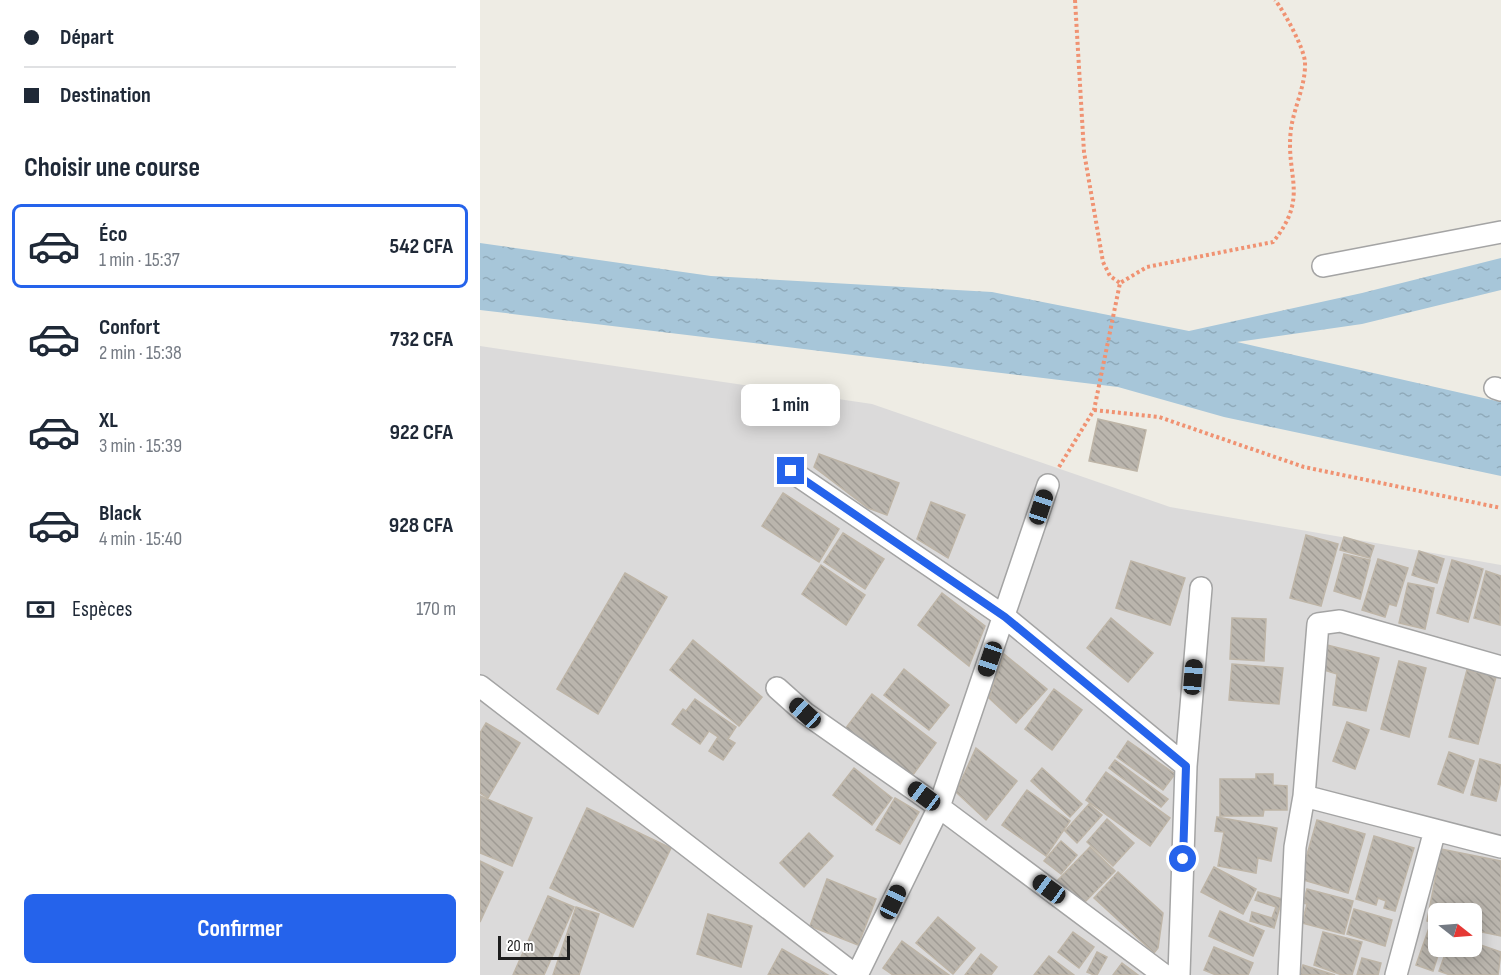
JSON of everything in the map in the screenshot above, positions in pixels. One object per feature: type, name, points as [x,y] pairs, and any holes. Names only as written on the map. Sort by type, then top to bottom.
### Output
[{"type":"street","points":[[1323,266],[1501,232]]},
{"type":"street","points":[[791,471],[1005,617],[1186,766]]},
{"type":"street","points":[[480,686],[856,975],[939,807],[1048,485]]},
{"type":"street","points":[[1179,975],[1186,766],[1201,588]]},
{"type":"street","points":[[1289,975],[1295,847],[1304,796],[1318,624],[1340,621],[1501,667]]},
{"type":"street","points":[[777,688],[805,713],[939,807],[1164,975]]},
{"type":"street","points":[[1304,796],[1501,847]]},
{"type":"street","points":[[1396,975],[1435,830]]},
{"type":"path","points":[[1075,0],[1084,152],[1103,262],[1110,276],[1120,283]]},
{"type":"path","points":[[1048,485],[1094,410],[1120,283],[1147,267],[1273,242],[1284,228],[1295,198],[1290,136],[1305,60],[1282,9],[1275,0]]},
{"type":"path","points":[[1094,410],[1159,417],[1304,467],[1501,508]]},
{"type":"shaded area","points":[[480,346],[872,404],[1170,507],[1501,565],[1501,975],[480,975]]},
{"type":"water","points":[[480,243],[711,276],[992,292],[1189,331],[1362,293],[1501,258],[1501,290],[1362,324],[1237,342],[1501,402],[1501,476],[1224,417],[1118,387],[480,310]]},
{"type":"building","points":[[1098,419],[1146,430],[1137,471],[1089,461]]},
{"type":"building","points":[[819,454],[899,483],[887,515],[868,508],[814,467]]},
{"type":"building","points":[[783,493],[839,529],[819,562],[762,526]]},
{"type":"building","points":[[931,502],[965,515],[948,558],[917,539]]},
{"type":"building","points":[[843,533],[884,559],[865,589],[824,562]]},
{"type":"building","points":[[1306,535],[1338,544],[1321,606],[1290,598]]},
{"type":"building","points":[[1344,537],[1374,546],[1370,558],[1340,550]]},
{"type":"building","points":[[1419,551],[1444,559],[1437,583],[1412,575]]},
{"type":"building","points":[[1344,554],[1370,560],[1360,599],[1334,591]]},
{"type":"building","points":[[1378,559],[1408,568],[1396,606],[1389,604],[1385,617],[1362,610]]},
{"type":"building","points":[[1452,560],[1483,569],[1468,622],[1437,613]]},
{"type":"building","points":[[1131,561],[1185,578],[1170,625],[1116,608]]},
{"type":"building","points":[[821,565],[865,595],[846,625],[802,594]]},
{"type":"building","points":[[1486,571],[1501,576],[1500,625],[1474,618]]},
{"type":"building","points":[[625,573],[667,597],[598,714],[557,689]]},
{"type":"building","points":[[1408,583],[1434,588],[1425,629],[1399,623]]},
{"type":"building","points":[[942,593],[985,626],[969,666],[918,625]]},
{"type":"building","points":[[1111,618],[1153,653],[1128,682],[1087,648]]},
{"type":"building","points":[[1232,618],[1266,619],[1264,661],[1230,659]]},
{"type":"building","points":[[693,640],[762,697],[739,726],[670,670]]},
{"type":"building","points":[[1327,645],[1379,658],[1366,711],[1333,705],[1337,674],[1324,670]]},
{"type":"building","points":[[1004,654],[1047,689],[1016,723],[989,698]]},
{"type":"building","points":[[1399,661],[1426,668],[1409,737],[1381,729]]},
{"type":"building","points":[[1232,664],[1283,668],[1279,704],[1229,700]]},
{"type":"building","points":[[904,669],[949,705],[929,730],[884,695]]},
{"type":"building","points":[[1467,670],[1496,677],[1478,744],[1449,737]]},
{"type":"building","points":[[1054,689],[1082,710],[1052,750],[1025,729]]},
{"type":"building","points":[[872,694],[936,743],[910,779],[845,729]]},
{"type":"building","points":[[695,699],[736,727],[728,739],[735,743],[723,760],[709,751],[718,737],[709,731],[700,744],[672,724],[683,709],[686,711]]},
{"type":"building","points":[[1347,722],[1369,730],[1355,769],[1333,761]]},
{"type":"building","points":[[486,723],[520,743],[488,798],[480,793],[480,733]]},
{"type":"building","points":[[1128,741],[1175,774],[1163,790],[1117,757]]},
{"type":"building","points":[[976,748],[1017,781],[986,820],[956,792]]},
{"type":"building","points":[[1449,752],[1474,761],[1463,793],[1438,784]]},
{"type":"building","points":[[1480,759],[1501,765],[1501,781],[1496,801],[1471,795]]},
{"type":"building","points":[[1115,760],[1168,799],[1161,807],[1109,768]]},
{"type":"building","points":[[854,768],[892,798],[872,825],[833,795]]},
{"type":"building","points":[[1042,768],[1082,804],[1070,817],[1031,781]]},
{"type":"building","points":[[1106,772],[1170,818],[1150,846],[1086,800]]},
{"type":"building","points":[[1256,774],[1273,774],[1273,785],[1287,786],[1287,810],[1264,810],[1263,816],[1220,816],[1220,779],[1256,779]]},
{"type":"building","points":[[1027,790],[1070,821],[1046,856],[1002,825]]},
{"type":"building","points":[[480,796],[532,818],[512,866],[480,853]]},
{"type":"building","points":[[895,798],[919,812],[900,844],[876,830]]},
{"type":"building","points":[[1089,804],[1102,815],[1077,843],[1065,831]]},
{"type":"building","points":[[587,808],[671,848],[633,927],[550,888]]},
{"type":"building","points":[[1217,817],[1277,828],[1271,861],[1258,858],[1256,873],[1218,866],[1224,832],[1215,831]]},
{"type":"building","points":[[1107,819],[1134,843],[1113,866],[1087,842]]},
{"type":"building","points":[[1317,820],[1365,834],[1348,893],[1300,879]]},
{"type":"building","points":[[809,833],[833,856],[804,887],[780,863]]},
{"type":"building","points":[[1374,836],[1414,848],[1395,911],[1384,908],[1386,901],[1378,898],[1376,905],[1356,899]]},
{"type":"building","points":[[1061,841],[1077,855],[1061,874],[1044,861]]},
{"type":"building","points":[[1090,847],[1115,871],[1082,905],[1057,881]]},
{"type":"building","points":[[1441,849],[1501,861],[1501,936],[1482,932],[1482,903],[1430,903]]},
{"type":"building","points":[[480,861],[503,872],[480,922]]},
{"type":"building","points":[[1214,867],[1256,889],[1243,914],[1201,892]]},
{"type":"building","points":[[1118,872],[1163,913],[1158,948],[1154,953],[1094,898]]},
{"type":"building","points":[[827,879],[876,899],[858,945],[810,926]]},
{"type":"building","points":[[1307,889],[1353,901],[1344,934],[1302,923],[1307,904],[1303,903]]},
{"type":"building","points":[[1258,892],[1282,899],[1274,928],[1250,921],[1252,912],[1272,918],[1276,907],[1255,900]]},
{"type":"building","points":[[548,896],[574,907],[544,975],[513,975]]},
{"type":"building","points":[[576,907],[599,914],[579,975],[553,975]]},
{"type":"building","points":[[1354,909],[1392,920],[1385,946],[1347,934]]},
{"type":"building","points":[[1220,911],[1264,931],[1253,956],[1209,936]]},
{"type":"building","points":[[708,914],[752,926],[741,967],[697,954]]},
{"type":"building","points":[[938,917],[975,948],[953,974],[916,943]]},
{"type":"building","points":[[1428,931],[1428,957],[1437,957],[1433,971],[1416,965]]},
{"type":"building","points":[[1073,932],[1094,947],[1079,968],[1058,952]]},
{"type":"building","points":[[1323,932],[1362,942],[1352,975],[1342,975],[1314,965]]},
{"type":"building","points":[[902,941],[949,975],[893,975],[883,968]]},
{"type":"building","points":[[1482,945],[1501,952],[1498,975],[1450,975],[1439,971],[1444,957],[1482,957]]},
{"type":"building","points":[[1214,947],[1253,963],[1248,975],[1216,975],[1204,970]]},
{"type":"building","points":[[782,949],[828,975],[768,975]]},
{"type":"building","points":[[1097,952],[1107,957],[1097,975],[1094,975],[1087,972]]},
{"type":"building","points":[[981,954],[997,967],[991,975],[965,975]]},
{"type":"building","points":[[1049,956],[1074,975],[1034,975]]},
{"type":"building","points":[[1362,958],[1381,963],[1378,975],[1357,975]]},
{"type":"building","points":[[1122,963],[1138,975],[1113,975]]},
{"type":"building","points":[[1303,965],[1335,975],[1300,975]]},
{"type":"route","points":[[791,471],[1005,617],[1186,766],[1183,859]]}]
